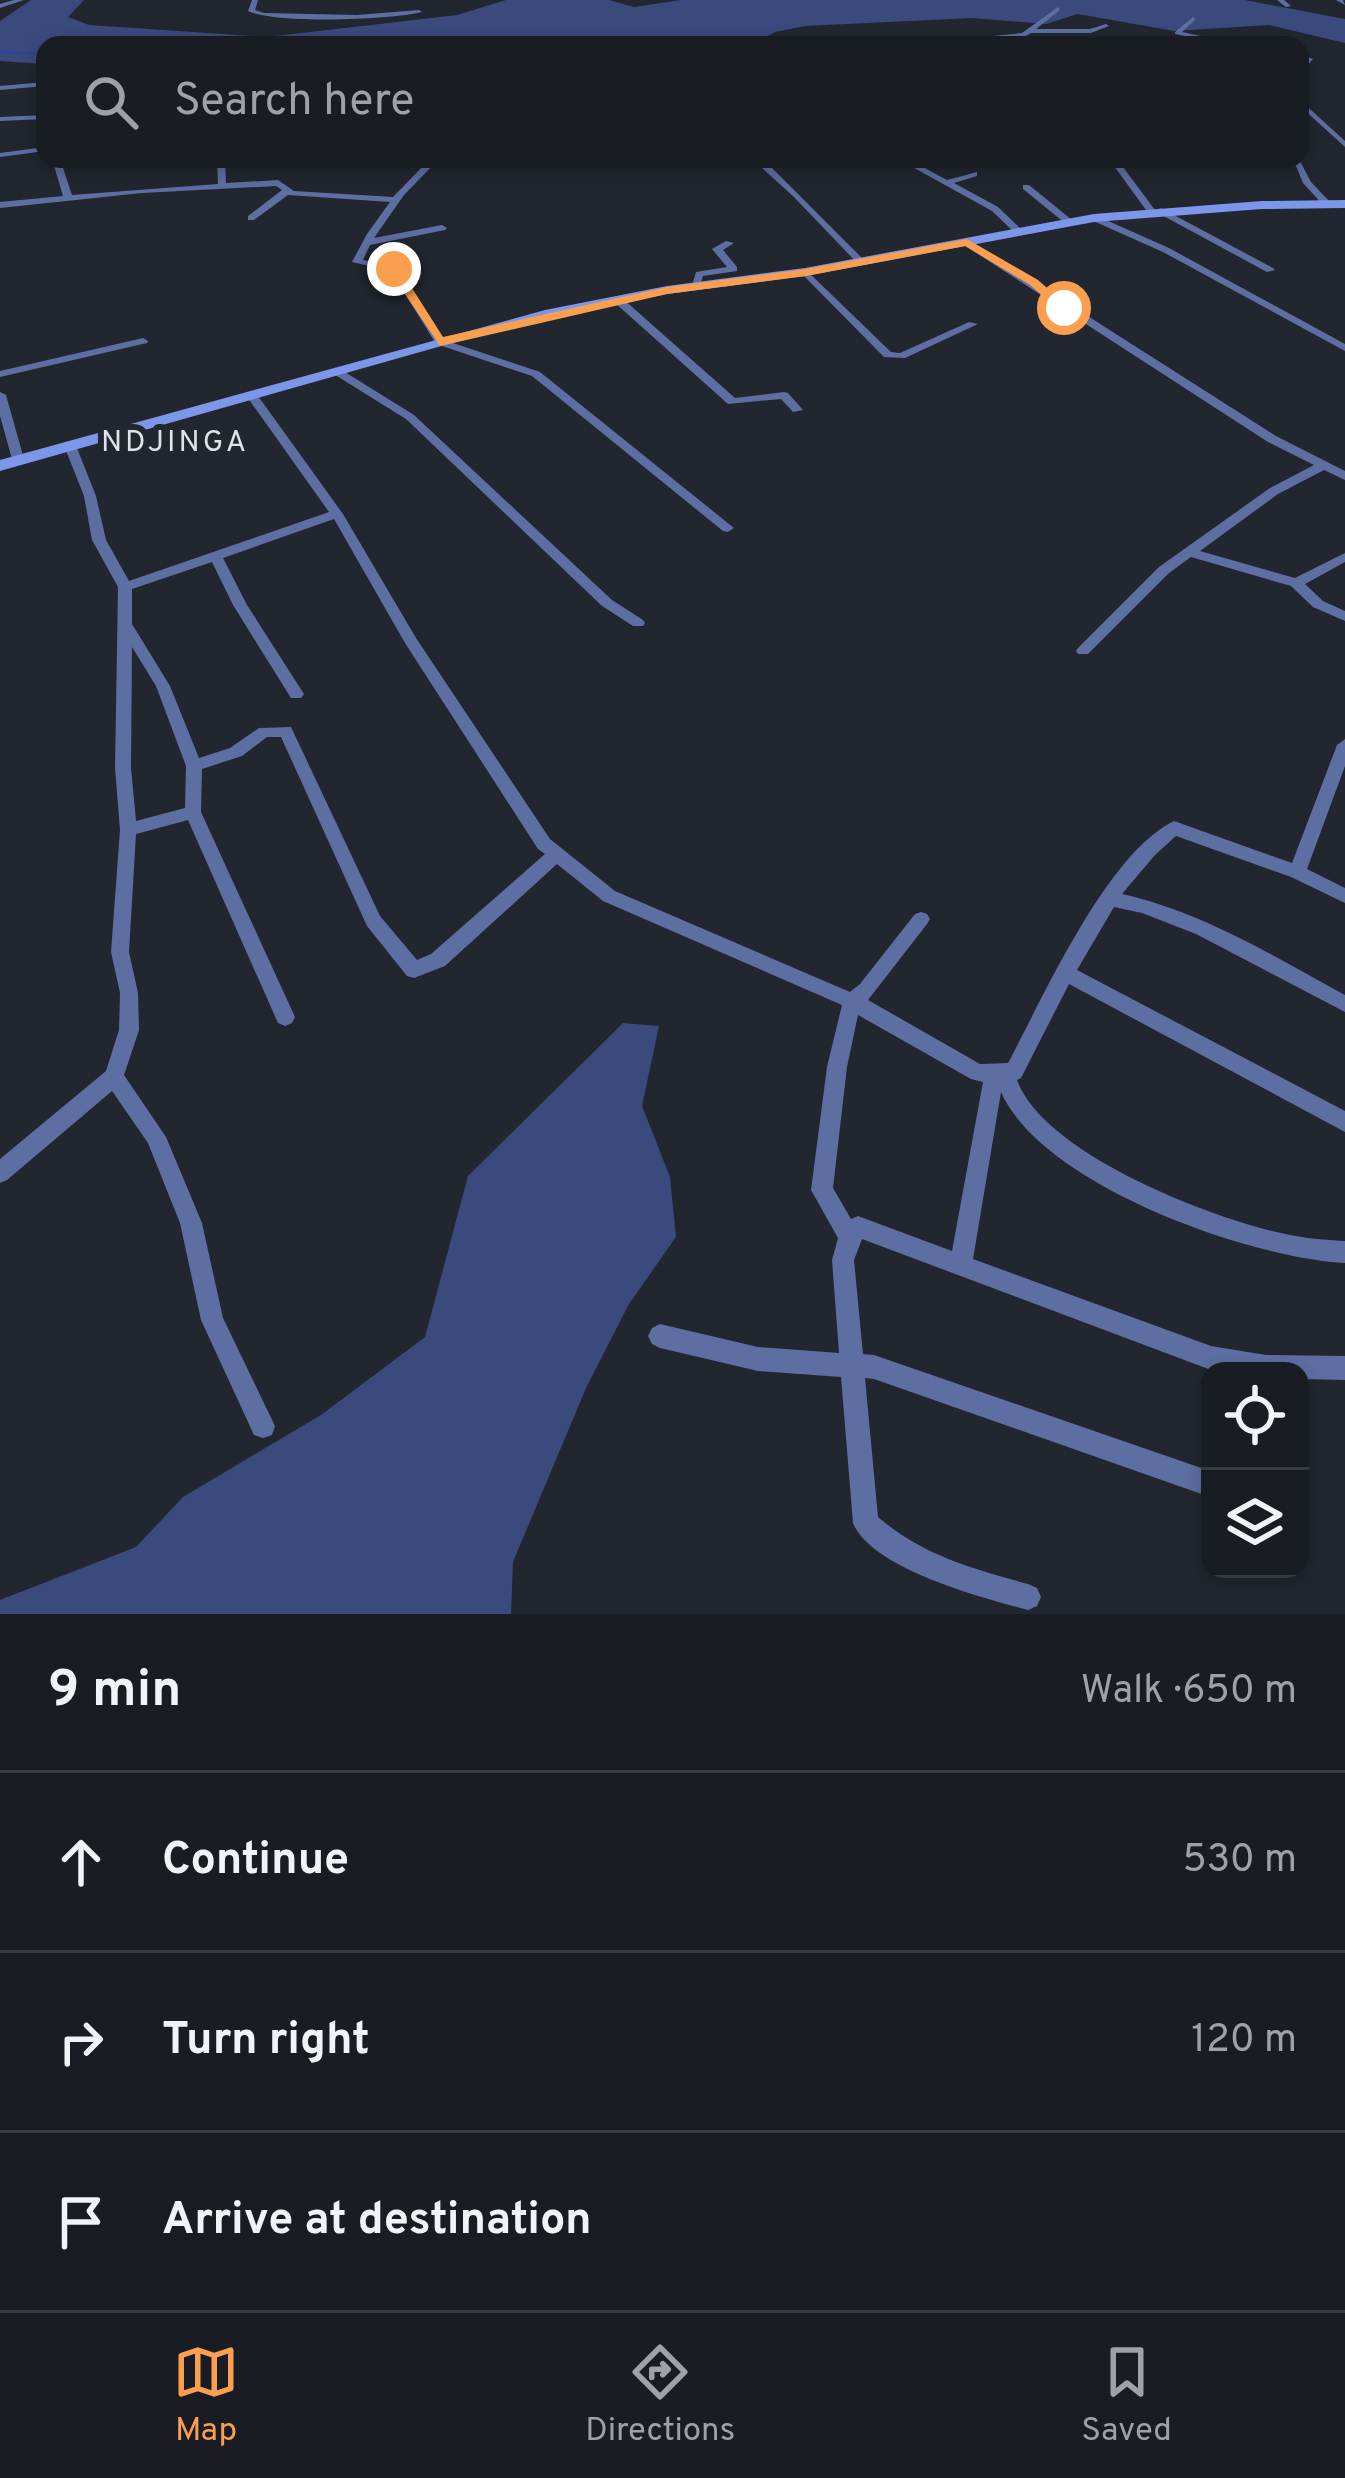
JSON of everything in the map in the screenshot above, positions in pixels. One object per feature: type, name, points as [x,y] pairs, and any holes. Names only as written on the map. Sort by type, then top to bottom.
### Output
[{"type":"street","points":[[0,6],[21,0]]},
{"type":"street","points":[[255,0],[254,13],[418,12]]},
{"type":"street","points":[[297,0],[319,2]]},
{"type":"street","points":[[1280,0],[1288,6]]},
{"type":"street","points":[[1029,36],[1058,9]]},
{"type":"street","points":[[304,30],[307,16]]},
{"type":"street","points":[[1193,19],[1178,33],[1194,36]]},
{"type":"street","points":[[1038,36],[1106,26]]},
{"type":"street","points":[[0,88],[36,85]]},
{"type":"street","points":[[1309,111],[1345,145]]},
{"type":"street","points":[[0,119],[36,117]]},
{"type":"street","points":[[1313,128],[1325,128]]},
{"type":"street","points":[[0,154],[36,150]]},
{"type":"street","points":[[59,168],[68,196]]},
{"type":"street","points":[[221,168],[222,187]]},
{"type":"street","points":[[426,168],[392,200],[357,262],[394,269],[440,342],[536,374],[728,528]]},
{"type":"street","points":[[768,168],[793,188],[811,214],[862,262]]},
{"type":"street","points":[[921,168],[995,209],[1019,232]]},
{"type":"street","points":[[1120,168],[1156,211],[1270,270]]},
{"type":"street","points":[[1300,168],[1327,204]]},
{"type":"street","points":[[950,182],[974,174]]},
{"type":"street","points":[[0,205],[68,196],[278,183],[287,191],[392,200]]},
{"type":"street","points":[[1026,187],[1069,222]]},
{"type":"street","points":[[251,218],[287,191]]},
{"type":"street","points":[[0,466],[440,342],[618,300],[806,272],[1094,218],[1345,204]]},
{"type":"street","points":[[1094,218],[1166,250],[1345,348]]},
{"type":"street","points":[[370,242],[442,228]]},
{"type":"street","points":[[695,286],[699,274],[734,269],[717,248],[728,243]]},
{"type":"street","points":[[967,243],[1253,428],[1345,476]]},
{"type":"street","points":[[806,272],[888,355],[901,356],[973,324]]},
{"type":"street","points":[[618,300],[732,402],[784,395],[797,410]]},
{"type":"street","points":[[0,374],[143,341]]},
{"type":"street","points":[[336,371],[410,417],[607,603],[638,623]]},
{"type":"street","points":[[0,395],[18,459]]},
{"type":"street","points":[[248,397],[254,398],[337,514],[410,640],[544,844],[609,896],[852,1001],[978,1073],[1014,1072],[1112,898],[1155,841],[1174,828],[1297,872],[1345,896]]},
{"type":"street","points":[[0,1173],[114,1077],[129,1030],[129,993],[120,952],[128,830],[125,587],[99,540],[90,496],[71,448]]},
{"type":"street","points":[[1083,651],[1164,570],[1274,490],[1324,466]]},
{"type":"street","points":[[125,587],[337,514]]},
{"type":"street","points":[[1193,553],[1295,584],[1318,604],[1345,616]]},
{"type":"street","points":[[216,556],[240,605],[296,694]]},
{"type":"street","points":[[1295,584],[1345,557]]},
{"type":"street","points":[[124,623],[163,686],[194,766],[193,812],[285,1017]]},
{"type":"street","points":[[194,766],[236,752],[264,732],[286,731],[373,921],[414,970],[438,960],[556,855]]},
{"type":"street","points":[[1297,872],[1345,745]]},
{"type":"street","points":[[128,830],[193,812]]},
{"type":"street","points":[[1112,898],[1140,904],[1216,937],[1345,1004]]},
{"type":"street","points":[[849,1237],[822,1190],[837,1067],[852,1001],[867,990],[921,920]]},
{"type":"street","points":[[1067,974],[1345,1122]]},
{"type":"street","points":[[999,1075],[1025,1116],[1079,1158],[1190,1215],[1257,1239],[1322,1254],[1345,1252]]},
{"type":"street","points":[[962,1265],[999,1075]]},
{"type":"street","points":[[114,1077],[156,1136],[191,1223],[212,1321],[263,1426]]},
{"type":"street","points":[[1028,1597],[931,1569],[888,1544],[866,1523],[843,1260],[849,1237],[858,1227],[1211,1358],[1266,1367],[1345,1368]]},
{"type":"street","points":[[660,1336],[758,1359],[874,1367],[1201,1481]]},
{"type":"shaded area","points":[[31,0],[84,0],[68,17],[89,25],[252,36],[36,36],[36,63],[0,61],[0,21]]},
{"type":"shaded area","points":[[506,0],[609,0],[634,7],[681,0],[1245,0],[1345,19],[1345,43],[1269,25],[1174,31],[1078,14],[1046,24],[972,18],[805,26],[768,36],[276,36],[457,15]]},
{"type":"shaded area","points":[[623,1023],[659,1026],[642,1106],[670,1177],[676,1237],[629,1304],[586,1388],[513,1562],[511,1614],[0,1614],[0,1600],[136,1547],[183,1497],[321,1415],[425,1337],[468,1176]]},
{"type":"waterway","points":[[0,52],[36,54]]},
{"type":"district","name":"NDJINGA","points":[[175,441]]},
{"type":"route","points":[[394,269],[440,342],[550,313],[667,290],[806,272],[967,243],[1034,283],[1064,308]]}]
